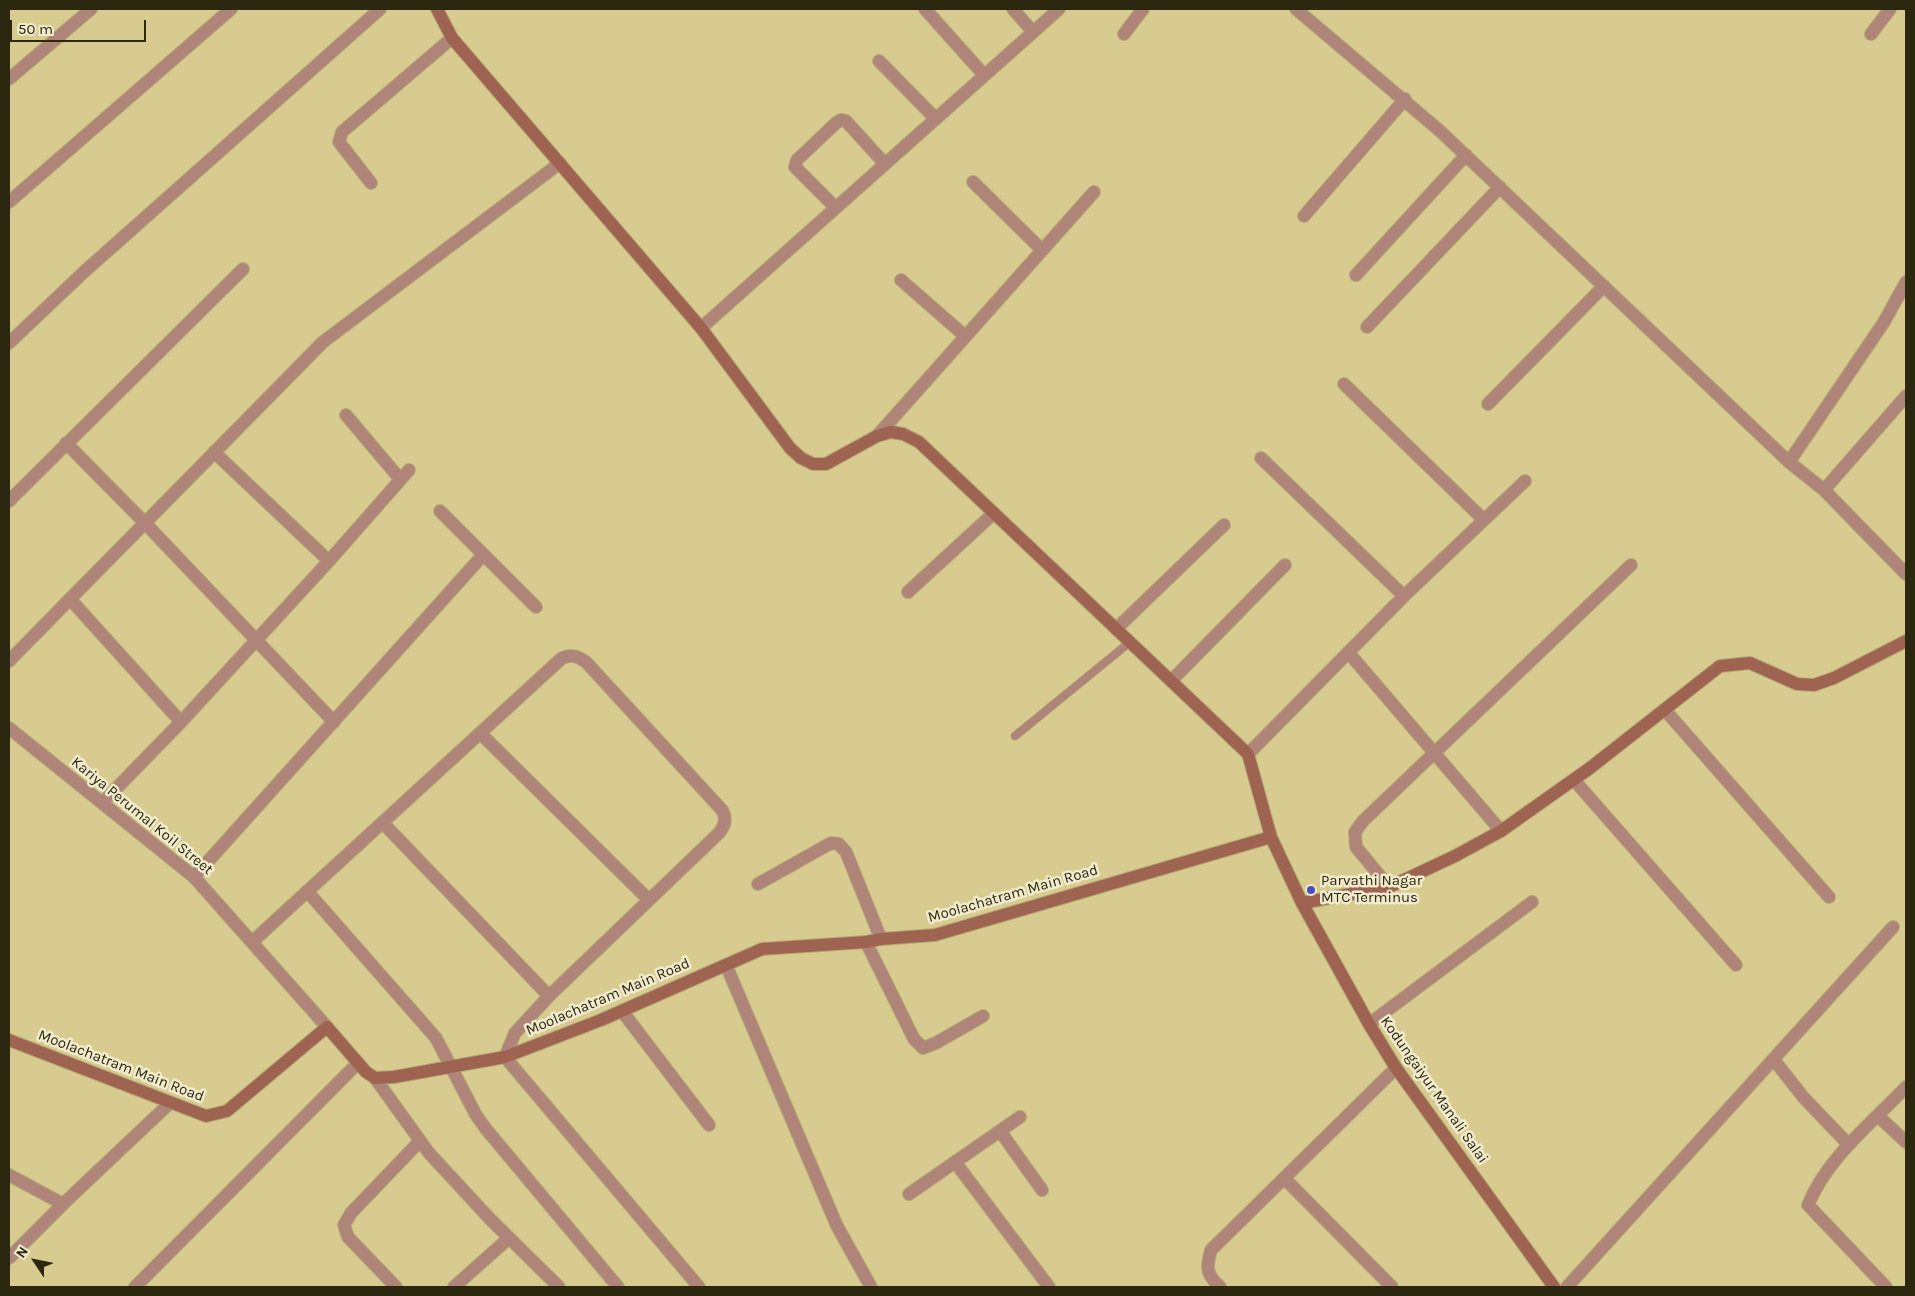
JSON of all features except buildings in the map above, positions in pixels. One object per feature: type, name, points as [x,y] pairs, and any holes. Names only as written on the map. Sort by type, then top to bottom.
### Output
[{"type":"street","points":[[9,79],[91,9]]},
{"type":"street","points":[[9,202],[231,9]]},
{"type":"street","points":[[9,344],[72,283],[380,9]]},
{"type":"street","points":[[437,9],[452,38],[701,328],[790,448],[813,464],[826,464],[877,436],[892,432],[903,434],[919,442],[1248,754],[1404,596],[1525,481]]},
{"type":"street","points":[[925,9],[984,75]]},
{"type":"street","points":[[1012,9],[1033,32]]},
{"type":"street","points":[[701,328],[1059,9]]},
{"type":"street","points":[[1124,34],[1144,9]]},
{"type":"street","points":[[1296,9],[1405,99],[1466,155],[1789,462],[1824,490],[1906,574]]},
{"type":"street","points":[[1871,34],[1890,9]]},
{"type":"street","points":[[371,183],[339,142],[342,132],[452,38]]},
{"type":"street","points":[[879,61],[936,118]]},
{"type":"street","points":[[1304,216],[1405,99]]},
{"type":"street","points":[[836,208],[795,167],[797,160],[836,123],[841,120],[846,121],[885,164]]},
{"type":"street","points":[[1356,275],[1466,155]]},
{"type":"street","points":[[9,661],[322,342],[560,163]]},
{"type":"street","points":[[973,182],[1042,250]]},
{"type":"street","points":[[1367,327],[1500,187]]},
{"type":"street","points":[[877,436],[1094,192]]},
{"type":"street","points":[[9,501],[243,269]]},
{"type":"street","points":[[901,280],[965,336]]},
{"type":"street","points":[[1789,462],[1884,322],[1906,282]]},
{"type":"street","points":[[1488,404],[1604,286]]},
{"type":"street","points":[[1344,384],[1484,520]]},
{"type":"street","points":[[1824,490],[1906,396]]},
{"type":"street","points":[[102,803],[256,641],[329,561],[404,474],[346,415]]},
{"type":"street","points":[[66,443],[145,523],[334,722]]},
{"type":"street","points":[[214,452],[329,561]]},
{"type":"street","points":[[1261,458],[1404,596]]},
{"type":"street","points":[[440,511],[536,607]]},
{"type":"street","points":[[908,592],[994,513]]},
{"type":"street","points":[[1116,629],[1224,525]]},
{"type":"street","points":[[194,877],[483,555]]},
{"type":"street","points":[[1170,681],[1285,565]]},
{"type":"street","points":[[1389,887],[1356,847],[1355,832],[1363,821],[1631,565]]},
{"type":"street","points":[[70,599],[181,722]]},
{"type":"street","points":[[1302,903],[1389,887],[1455,856],[1500,831],[1574,780],[1720,666],[1750,663],[1797,684],[1814,685],[1834,678],[1906,641]]},
{"type":"street","points":[[1348,652],[1500,831]]},
{"type":"street","points":[[252,942],[562,658],[570,655],[577,656],[586,662],[722,810],[726,817],[725,824],[719,833],[549,996],[515,1033],[505,1057],[699,1287]]},
{"type":"street","points":[[1665,710],[1829,897]]},
{"type":"street","name":"Kariya Perumal Koil Street","points":[[9,728],[194,877],[327,1027]]},
{"type":"street","points":[[480,733],[648,899]]},
{"type":"street","name":"Kodungaiyur Manali Salai","points":[[1248,754],[1271,837],[1302,903],[1369,1024],[1396,1068],[1554,1287]]},
{"type":"street","points":[[1574,780],[1736,965]]},
{"type":"street","points":[[383,823],[549,996]]},
{"type":"street","name":"Moolachatram Main Road","points":[[375,1078],[394,1077],[505,1057],[622,1011],[762,948],[866,942],[934,934],[1271,837]]},
{"type":"street","points":[[758,884],[831,843],[839,844],[846,852],[881,939]]},
{"type":"street","points":[[307,891],[436,1038],[450,1067],[486,1130],[618,1287]]},
{"type":"street","points":[[1369,1024],[1532,902]]},
{"type":"street","points":[[1568,1287],[1893,927]]},
{"type":"street","points":[[866,942],[914,1039],[924,1048],[983,1016]]},
{"type":"street","points":[[726,965],[837,1226],[871,1287]]},
{"type":"street","points":[[622,1011],[708,1125]]},
{"type":"street","points":[[327,1027],[366,1072],[375,1078],[420,1141],[509,1238],[559,1287]]},
{"type":"street","name":"Moolachatram Main Road","points":[[9,1040],[206,1116],[227,1112],[327,1027]]},
{"type":"street","points":[[1774,1060],[1804,1098],[1849,1145]]},
{"type":"street","points":[[134,1287],[358,1063]]},
{"type":"street","points":[[1220,1287],[1213,1280],[1207,1267],[1211,1250],[1396,1068]]},
{"type":"street","points":[[1886,1287],[1808,1205],[1814,1190],[1849,1145],[1906,1087]]},
{"type":"street","points":[[9,1258],[170,1103]]},
{"type":"street","points":[[1878,1116],[1906,1142]]},
{"type":"street","points":[[909,1194],[1020,1117]]},
{"type":"street","points":[[1000,1131],[1042,1190]]},
{"type":"street","points":[[396,1287],[348,1237],[344,1225],[351,1213],[420,1141]]},
{"type":"street","points":[[955,1162],[1049,1287]]},
{"type":"street","points":[[9,1175],[63,1204]]},
{"type":"street","points":[[1284,1178],[1392,1287]]},
{"type":"street","points":[[454,1287],[509,1238]]},
{"type":"lane","points":[[1015,736],[1130,642]]},
{"type":"place","name":"Parvathi Nagar MTC Terminus","points":[[1311,890]]}]
